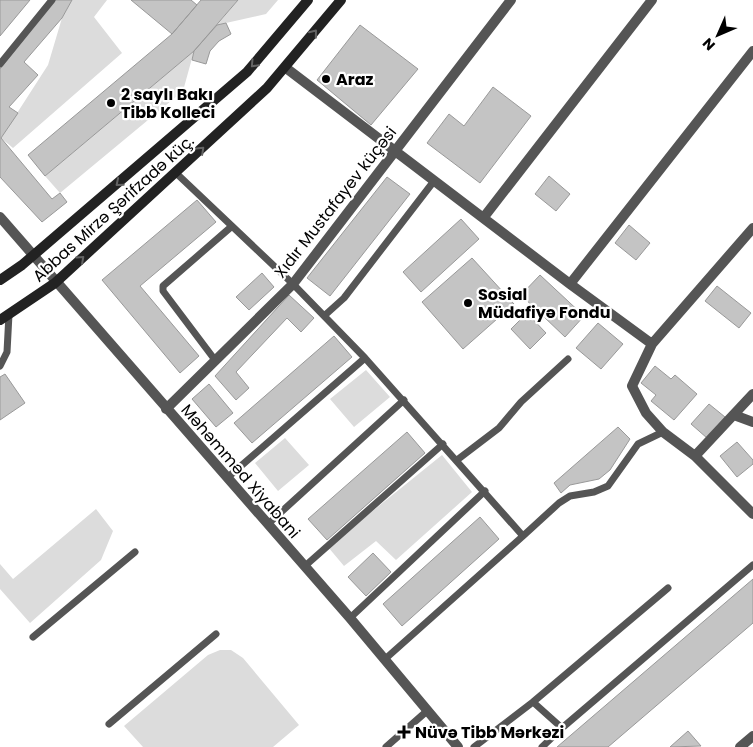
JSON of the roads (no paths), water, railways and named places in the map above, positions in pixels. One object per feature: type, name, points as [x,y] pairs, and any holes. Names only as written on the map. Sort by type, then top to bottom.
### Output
[{"type":"main road","name":"Abbas Mirzə Şərifzadə küç.","points":[[0,280],[33,256],[247,72],[308,0]]},
{"type":"main road","name":"Abbas Mirzə Şərifzadə küç.","points":[[0,320],[56,283],[176,173],[286,68],[340,0]]},
{"type":"street","name":"Xıdır Mustafayev küçəsi","points":[[166,409],[292,284],[511,0]]},
{"type":"street","points":[[484,217],[652,0]]},
{"type":"street","points":[[570,284],[753,51]]},
{"type":"street","points":[[286,68],[393,151],[652,344]]},
{"type":"street","name":"Məhəmməd Xiyabani","points":[[0,217],[350,618],[458,747]]},
{"type":"street","points":[[753,228],[652,344],[632,386],[646,413],[663,432],[695,456],[753,514]]},
{"type":"street","points":[[695,456],[753,394]]},
{"type":"street","points":[[734,415],[753,422]]},
{"type":"street","points":[[740,747],[753,736]]},
{"type":"lane","points":[[0,64],[52,0]]},
{"type":"lane","points":[[176,173],[366,358],[523,536]]},
{"type":"lane","points":[[324,316],[344,298],[434,181]]},
{"type":"lane","points":[[215,360],[163,291],[163,286],[231,227]]},
{"type":"lane","points":[[0,366],[6,359],[9,314]]},
{"type":"lane","points":[[227,478],[366,358]]},
{"type":"lane","points":[[457,460],[499,428],[521,402],[568,359]]},
{"type":"lane","points":[[268,524],[404,400]]},
{"type":"lane","points":[[384,660],[559,503],[570,496],[594,492],[608,486],[638,444],[663,432]]},
{"type":"lane","points":[[305,566],[443,444]]},
{"type":"lane","points":[[350,618],[485,491]]},
{"type":"lane","points":[[33,637],[135,552]]},
{"type":"lane","points":[[542,747],[753,566]]},
{"type":"lane","points":[[474,747],[533,702],[668,588]]},
{"type":"lane","points":[[110,724],[216,634]]},
{"type":"lane","points":[[533,702],[562,728]]},
{"type":"lane","points":[[386,747],[427,711]]},
{"type":"place","name":"Araz","points":[[326,79]]},
{"type":"place","name":"2 saylı Bakı Tibb Kolleci","points":[[111,103]]},
{"type":"place","name":"Sosial Müdafiyə Fondu","points":[[468,303]]},
{"type":"place","name":"Nüvə Tibb Mərkəzi","points":[[404,732]]}]
